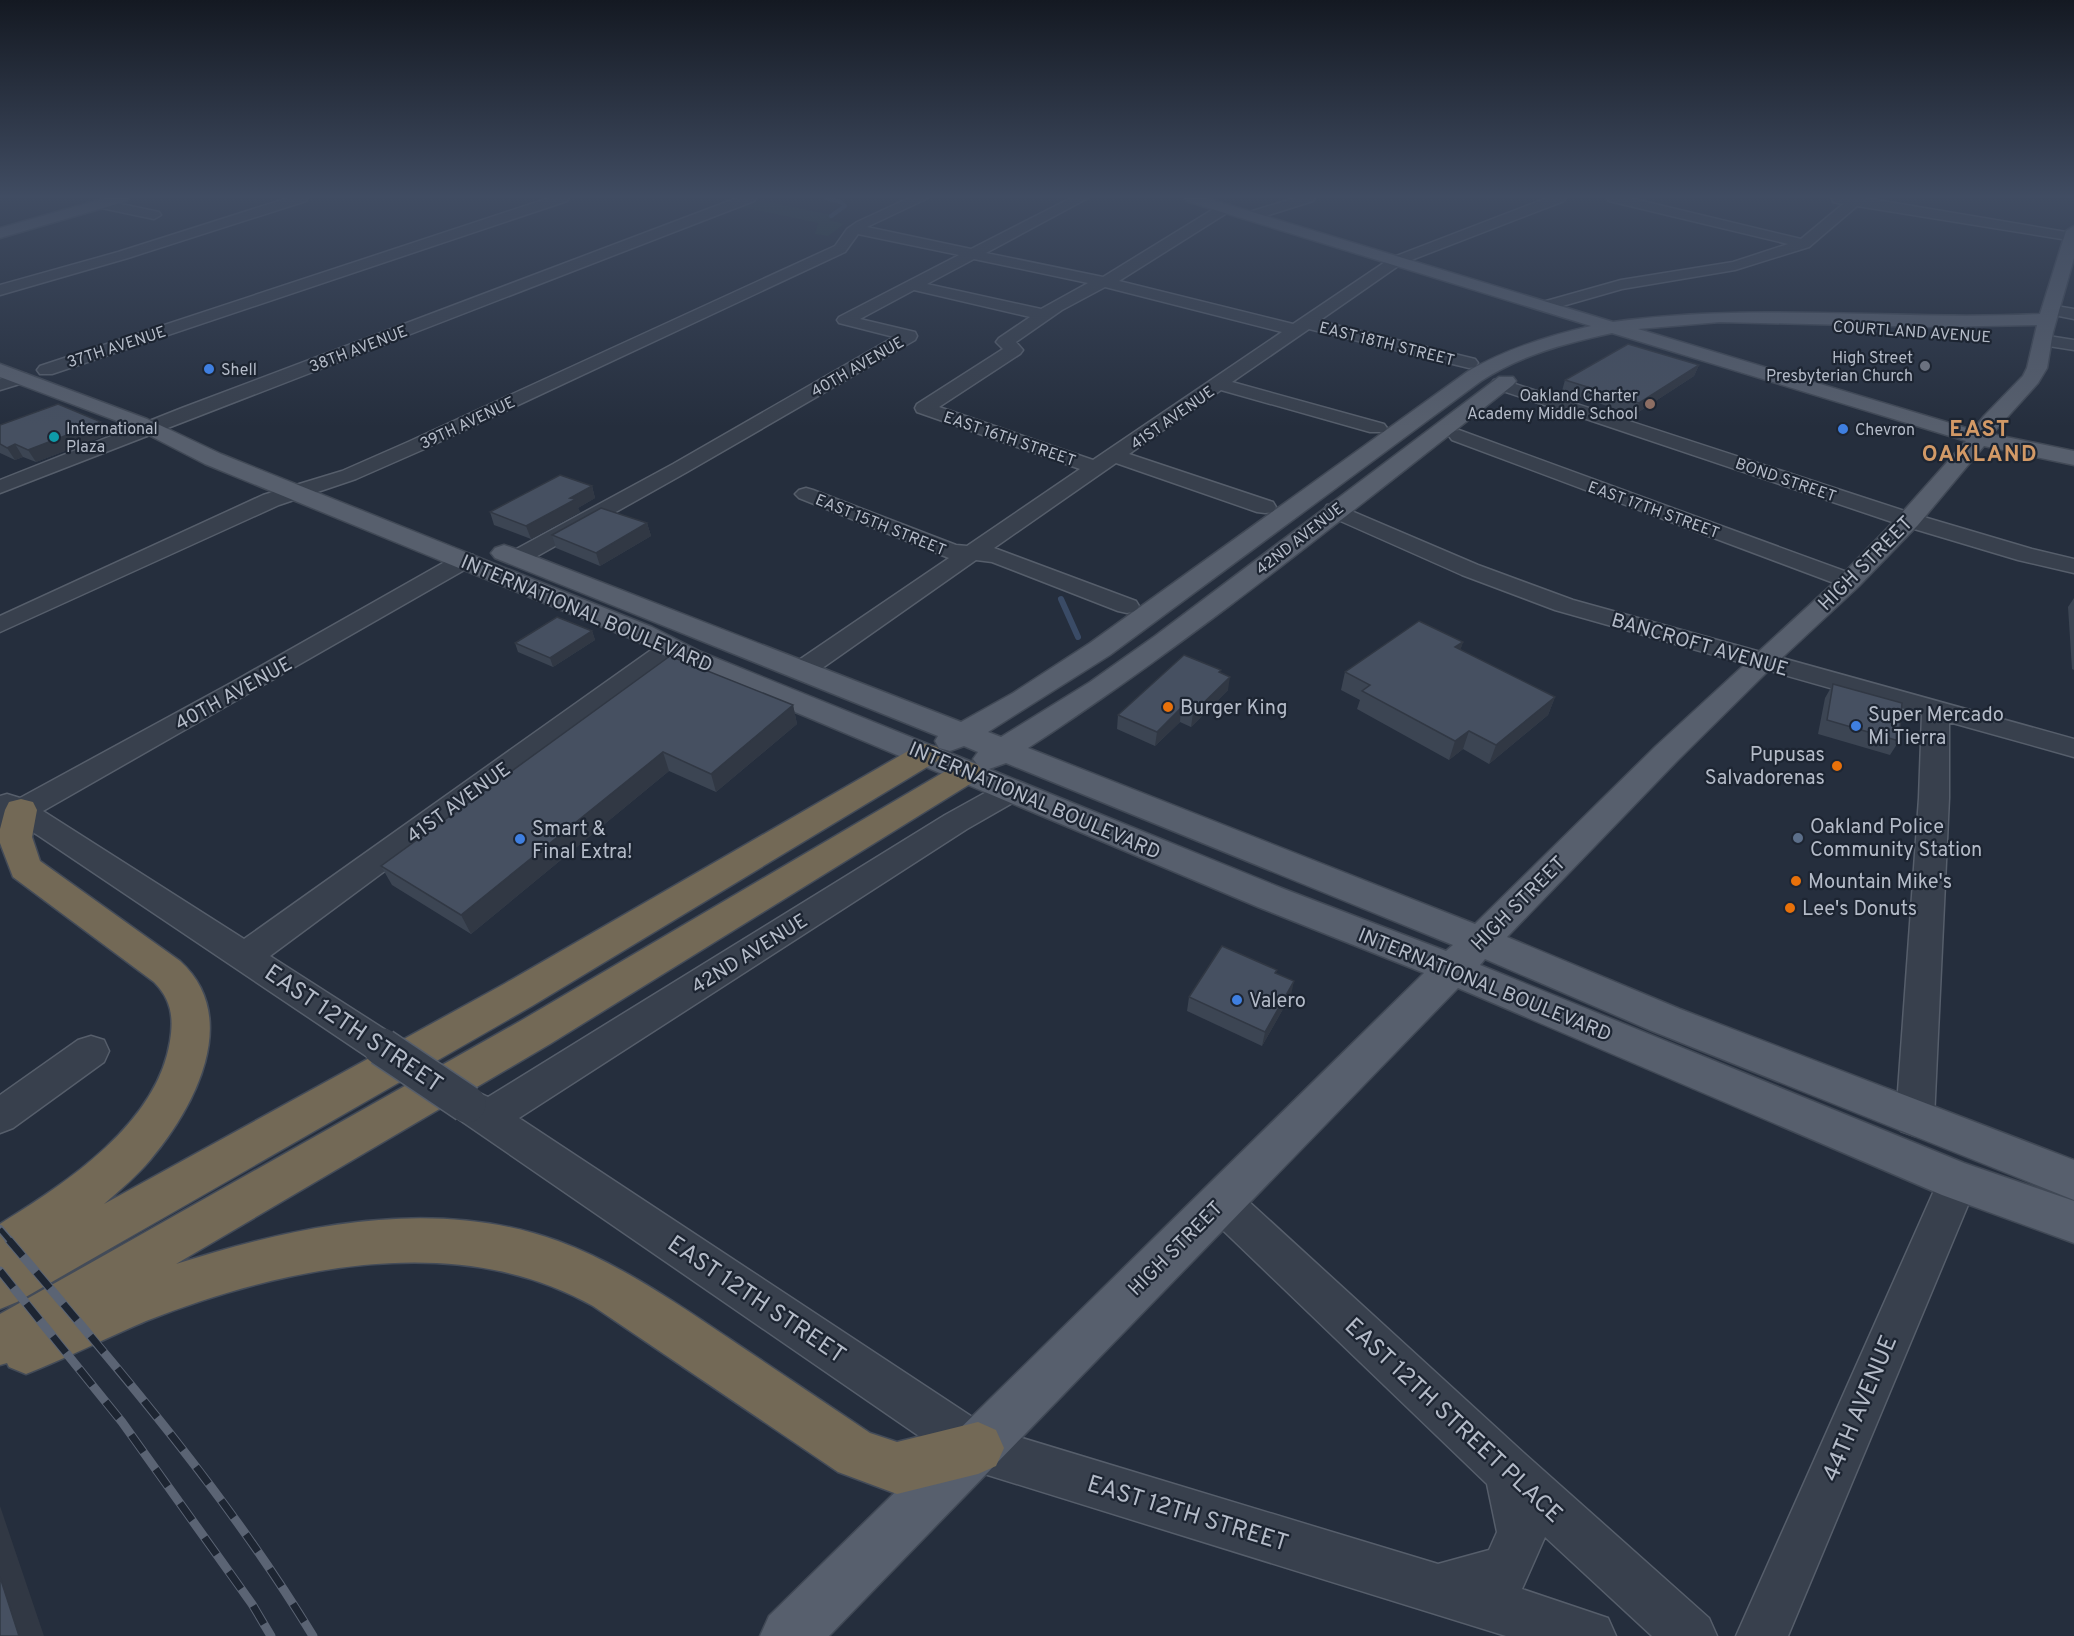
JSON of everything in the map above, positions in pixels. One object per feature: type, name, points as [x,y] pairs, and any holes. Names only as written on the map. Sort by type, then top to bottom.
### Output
[{"type":"highway","points":[[0,1286],[518,995],[964,753]]},
{"type":"highway","points":[[0,1341],[516,1043],[964,753]]},
{"type":"highway","points":[[0,1250],[79,1197],[115,1166],[144,1134],[168,1101],[182,1074],[190,1044],[191,1017],[186,995],[172,975],[26,868],[7,811]]},
{"type":"highway","points":[[0,1363],[129,1303],[189,1281],[244,1266],[295,1254],[354,1246],[405,1241],[454,1241],[507,1248],[557,1263],[604,1286],[856,1454],[897,1468],[978,1448]]},
{"type":"main road","points":[[1440,274],[1979,438],[2074,459]]},
{"type":"main road","name":"HIGH STREET","points":[[789,1636],[1466,955],[1762,661],[1850,581],[1909,520],[1979,438],[1991,420],[2031,379],[2037,368],[2036,330],[2057,274]]},
{"type":"main road","name":"COURTLAND AVENUE","points":[[1616,328],[1680,320],[1795,316],[2036,330]]},
{"type":"main road","name":"COURTLAND AVENUE","points":[[1644,337],[1721,327],[1775,324],[1924,330],[2036,330]]},
{"type":"main road","name":"42ND AVENUE","points":[[964,753],[1023,699],[1100,649],[1490,366],[1555,341],[1616,328]]},
{"type":"main road","name":"42ND AVENUE","points":[[964,753],[1132,666],[1500,384],[1525,370],[1560,356],[1600,345],[1644,337]]},
{"type":"main road","points":[[0,351],[222,440]]},
{"type":"main road","name":"INTERNATIONAL BOULEVARD","points":[[0,370],[140,423],[213,459],[298,482],[465,560],[642,633],[670,648],[964,753],[1466,955],[1958,1181],[2074,1222]]},
{"type":"main road","points":[[1453,391],[1479,383],[1500,384]]},
{"type":"main road","points":[[1335,510],[1330,499],[1334,493],[1362,472],[1366,455]]},
{"type":"main road","name":"INTERNATIONAL BOULEVARD","points":[[298,482],[325,483],[802,670],[964,753],[1011,791],[1271,898],[1466,955],[1677,1025],[2074,1180]]},
{"type":"street","points":[[0,290],[55,274]]},
{"type":"street","name":"37TH AVENUE","points":[[46,370],[333,274]]},
{"type":"street","name":"38TH AVENUE","points":[[0,487],[549,274]]},
{"type":"street","name":"39TH AVENUE","points":[[325,483],[415,446],[785,274]]},
{"type":"street","name":"40TH AVENUE","points":[[517,558],[690,463],[909,336],[845,320],[933,274]]},
{"type":"street","name":"EAST 18TH STREET","points":[[1067,274],[1469,363]]},
{"type":"street","points":[[912,285],[1044,315],[1119,274]]},
{"type":"street","name":"41ST AVENUE","points":[[802,670],[1377,274]]},
{"type":"street","points":[[1545,306],[1621,285],[1685,274]]},
{"type":"street","name":"COURTLAND AVENUE","points":[[2036,330],[2074,314]]},
{"type":"street","name":"EAST 16TH STREET","points":[[1044,315],[1005,342],[1014,350],[924,408],[1096,468]]},
{"type":"street","points":[[2036,330],[2074,345]]},
{"type":"street","points":[[0,385],[20,378]]},
{"type":"street","points":[[1219,384],[1377,428]]},
{"type":"street","name":"BOND STREET","points":[[1500,384],[1909,520],[2026,555],[2074,566]]},
{"type":"street","name":"EAST 17TH STREET","points":[[1459,436],[1850,581]]},
{"type":"street","points":[[1115,456],[1265,507]]},
{"type":"street","points":[[0,625],[271,500],[298,482]]},
{"type":"street","name":"EAST 15TH STREET","points":[[806,494],[952,552],[996,555],[1127,606]]},
{"type":"street","name":"BANCROFT AVENUE","points":[[1335,510],[1452,563],[1529,593],[1602,616],[2074,748]]},
{"type":"street","name":"40TH AVENUE","points":[[7,811],[230,695],[465,560]]},
{"type":"street","name":"41ST AVENUE","points":[[245,956],[670,648]]},
{"type":"street","points":[[1915,1119],[1934,798],[1936,709]]},
{"type":"street","name":"42ND AVENUE","points":[[477,1111],[1011,791]]},
{"type":"street","name":"EAST 12TH STREET","points":[[7,811],[245,956],[978,1448],[1590,1636]]},
{"type":"street","points":[[0,1116],[92,1051]]},
{"type":"street","name":"44TH AVENUE","points":[[1762,1636],[1958,1181]]},
{"type":"street","name":"EAST 12TH STREET PLACE","points":[[1220,1201],[1508,1471],[1691,1636]]},
{"type":"street","points":[[1436,1590],[1505,1571],[1522,1533],[1508,1471]]},
{"type":"building","name":"Oakland Charter Academy Middle School","points":[[1628,344],[1699,365],[1639,403],[1565,380]]},
{"type":"building","points":[[58,404],[101,422],[28,450],[15,444],[7,448],[0,444],[0,425]]},
{"type":"building","points":[[560,475],[592,486],[570,498],[576,499],[526,526],[490,512]]},
{"type":"building","points":[[601,508],[647,523],[596,553],[552,535]]},
{"type":"building","points":[[557,617],[592,631],[550,658],[515,643]]},
{"type":"building","points":[[1419,621],[1463,642],[1455,647],[1555,697],[1496,745],[1469,731],[1455,741],[1362,691],[1370,685],[1345,672]]},
{"type":"building","name":"Burger King","points":[[1184,655],[1221,670],[1219,672],[1230,677],[1193,713],[1181,708],[1157,732],[1118,715]]},
{"type":"building","name":"Smart & Final Extra!","points":[[670,656],[793,705],[711,774],[663,752],[461,915],[381,866]]},
{"type":"building","points":[[1833,684],[1902,703],[1899,741],[1827,720]]},
{"type":"building","name":"Valero","points":[[1222,946],[1277,970],[1275,973],[1294,981],[1265,1032],[1189,997]]},
{"type":"building","points":[[0,1577],[19,1636],[0,1636]]},
{"type":"waterway","points":[[1061,599],[1078,637]]},
{"type":"railway","points":[[0,1229],[11,1242]]},
{"type":"railway","points":[[9,1240],[130,1383],[207,1481],[279,1583],[313,1636]]},
{"type":"railway","points":[[0,1271],[122,1422],[252,1604],[271,1636]]},
{"type":"place","name":"High Street Presbyterian Church","points":[[1925,366]]},
{"type":"place","name":"Shell","points":[[209,369]]},
{"type":"place","name":"Oakland Charter Academy Middle School","points":[[1650,404]]},
{"type":"place","name":"Chevron","points":[[1843,429]]},
{"type":"place","name":"International Plaza","points":[[54,437]]},
{"type":"place","name":"Burger King","points":[[1168,707]]},
{"type":"place","name":"Super Mercado Mi Tierra","points":[[1856,726]]},
{"type":"place","name":"Pupusas Salvadorenas","points":[[1837,766]]},
{"type":"place","name":"Oakland Police Community Station","points":[[1798,838]]},
{"type":"place","name":"Smart & Final Extra!","points":[[520,839]]},
{"type":"place","name":"Mountain Mike's","points":[[1796,881]]},
{"type":"place","name":"Lee's Donuts","points":[[1790,908]]},
{"type":"place","name":"Valero","points":[[1237,1000]]},
{"type":"district","name":"EAST OAKLAND","points":[[1980,440]]}]
